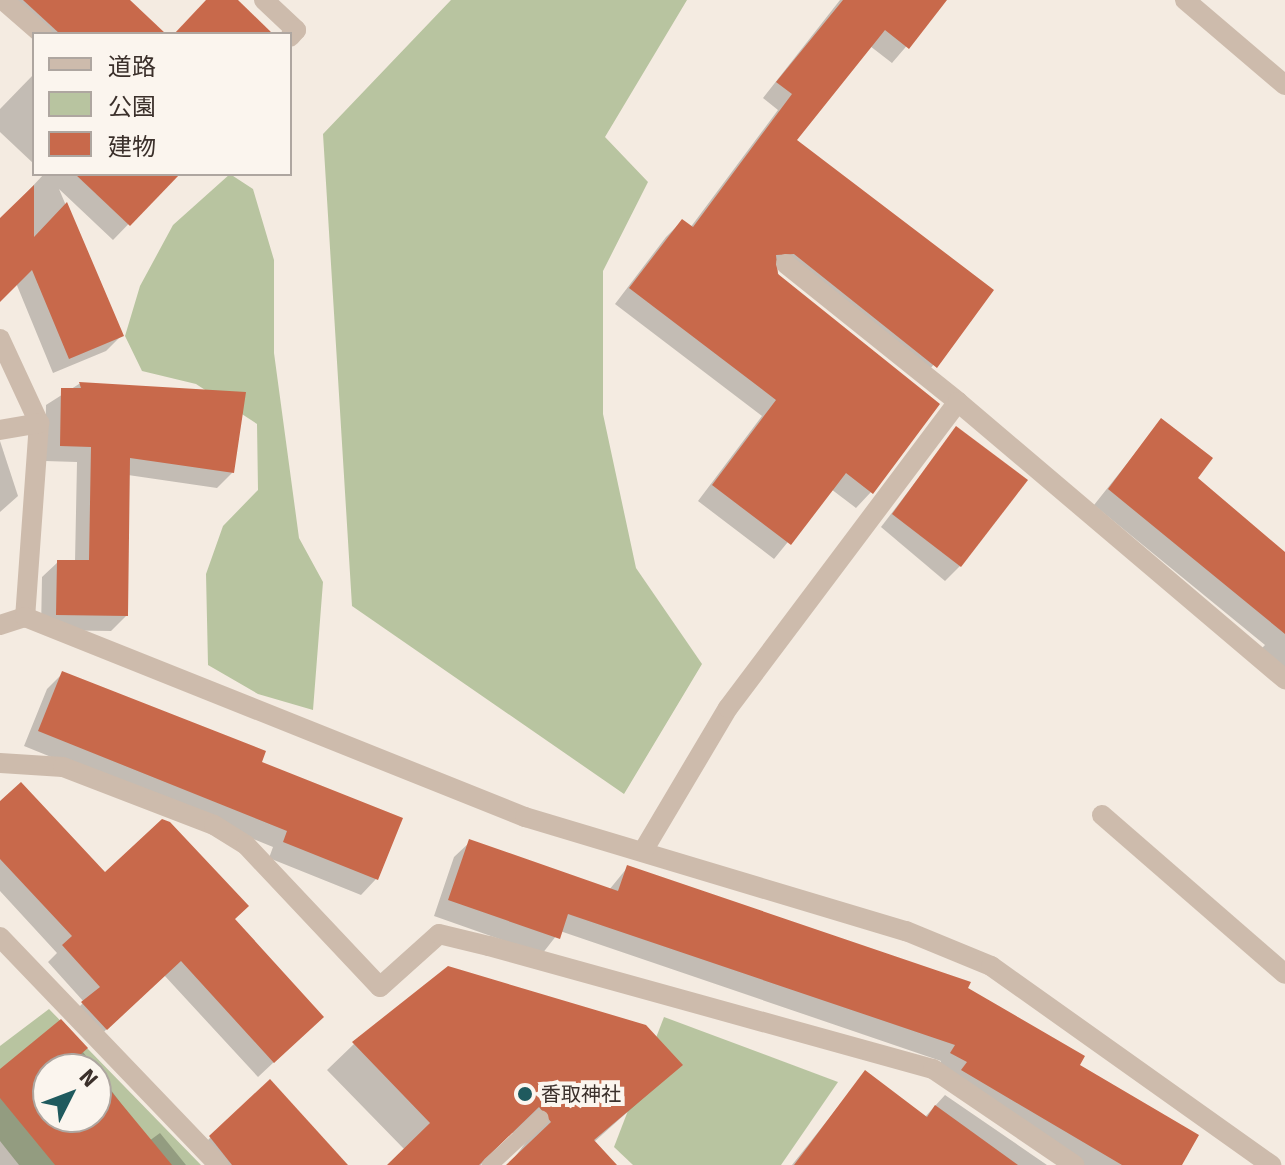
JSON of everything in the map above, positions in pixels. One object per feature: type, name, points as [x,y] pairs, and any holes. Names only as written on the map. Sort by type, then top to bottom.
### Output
[{"type":"street","points":[[3,0],[40,32]]},
{"type":"street","points":[[264,0],[296,30],[292,35]]},
{"type":"street","points":[[1192,2],[1285,85]]},
{"type":"street","points":[[786,264],[958,402],[1285,679]]},
{"type":"street","points":[[0,339],[39,423],[25,617]]},
{"type":"street","points":[[643,851],[728,708],[958,402]]},
{"type":"street","points":[[0,430],[39,423]]},
{"type":"street","points":[[0,625],[25,617],[525,817],[906,931],[991,966],[1271,1165]]},
{"type":"street","points":[[0,763],[63,767],[214,825],[246,845],[380,987],[439,934],[489,946],[933,1069],[1074,1165]]},
{"type":"street","points":[[1102,815],[1285,974]]},
{"type":"street","points":[[0,937],[219,1165]]},
{"type":"lane","points":[[490,1165],[541,1118]]},
{"type":"green space","points":[[451,0],[687,0],[605,137],[648,182],[603,271],[603,414],[636,568],[702,664],[624,794],[352,606],[323,134]]},
{"type":"green space","points":[[228,176],[233,176],[253,189],[274,260],[274,353],[299,538],[323,582],[313,710],[258,694],[208,665],[206,574],[223,526],[258,490],[257,424],[196,384],[142,371],[125,336],[140,286],[173,225]]},
{"type":"green space","points":[[49,1009],[92,1053],[32,1053],[32,1133],[112,1133],[112,1074],[201,1165],[19,1165],[0,1141],[0,1046]]},
{"type":"green space","points":[[664,1017],[838,1082],[781,1165],[633,1165],[614,1147]]},
{"type":"building","points":[[23,0],[130,0],[164,32],[58,32]]},
{"type":"building","points":[[206,0],[238,0],[271,32],[176,32]]},
{"type":"building","points":[[843,0],[947,0],[909,49],[885,30],[797,140],[994,290],[937,368],[794,254],[776,255],[778,274],[940,404],[873,494],[846,473],[791,545],[712,485],[776,400],[629,288],[682,219],[693,227],[792,94],[776,82]]},
{"type":"building","points":[[77,176],[178,176],[130,226]]},
{"type":"building","points":[[34,185],[34,237],[67,202],[124,336],[69,359],[32,270],[0,302],[0,218]]},
{"type":"building","points":[[79,382],[246,392],[234,473],[130,458],[128,616],[56,615],[57,560],[89,560],[91,447],[60,446],[61,388],[81,388]]},
{"type":"building","points":[[1161,418],[1213,458],[1198,478],[1285,552],[1285,634],[1108,489]]},
{"type":"building","points":[[956,426],[1028,480],[961,567],[892,514]]},
{"type":"building","points":[[62,671],[266,751],[262,762],[403,818],[378,880],[283,842],[287,831],[38,731]]},
{"type":"building","points":[[21,782],[105,872],[162,819],[170,822],[249,906],[235,919],[324,1017],[274,1063],[181,961],[107,1030],[81,1002],[100,987],[62,945],[72,936],[0,859],[0,801]]},
{"type":"building","points":[[469,839],[618,891],[627,865],[971,982],[968,988],[1085,1056],[1080,1065],[1199,1135],[1182,1165],[1122,1165],[961,1070],[967,1062],[950,1053],[955,1045],[568,914],[560,939],[448,900]]},
{"type":"building","name":"香取神社","points":[[448,966],[646,1025],[683,1065],[594,1140],[617,1165],[506,1165],[551,1122],[539,1107],[479,1165],[387,1165],[430,1123],[352,1042]]},
{"type":"building","points":[[61,1019],[88,1048],[82,1053],[32,1053],[32,1133],[112,1133],[112,1092],[172,1165],[55,1165],[0,1098],[0,1069]]},
{"type":"building","points":[[865,1070],[927,1117],[935,1105],[1018,1165],[794,1165]]},
{"type":"building","points":[[270,1079],[348,1165],[232,1165],[209,1136]]},
{"type":"place","name":"香取神社","points":[[525,1094]]}]
